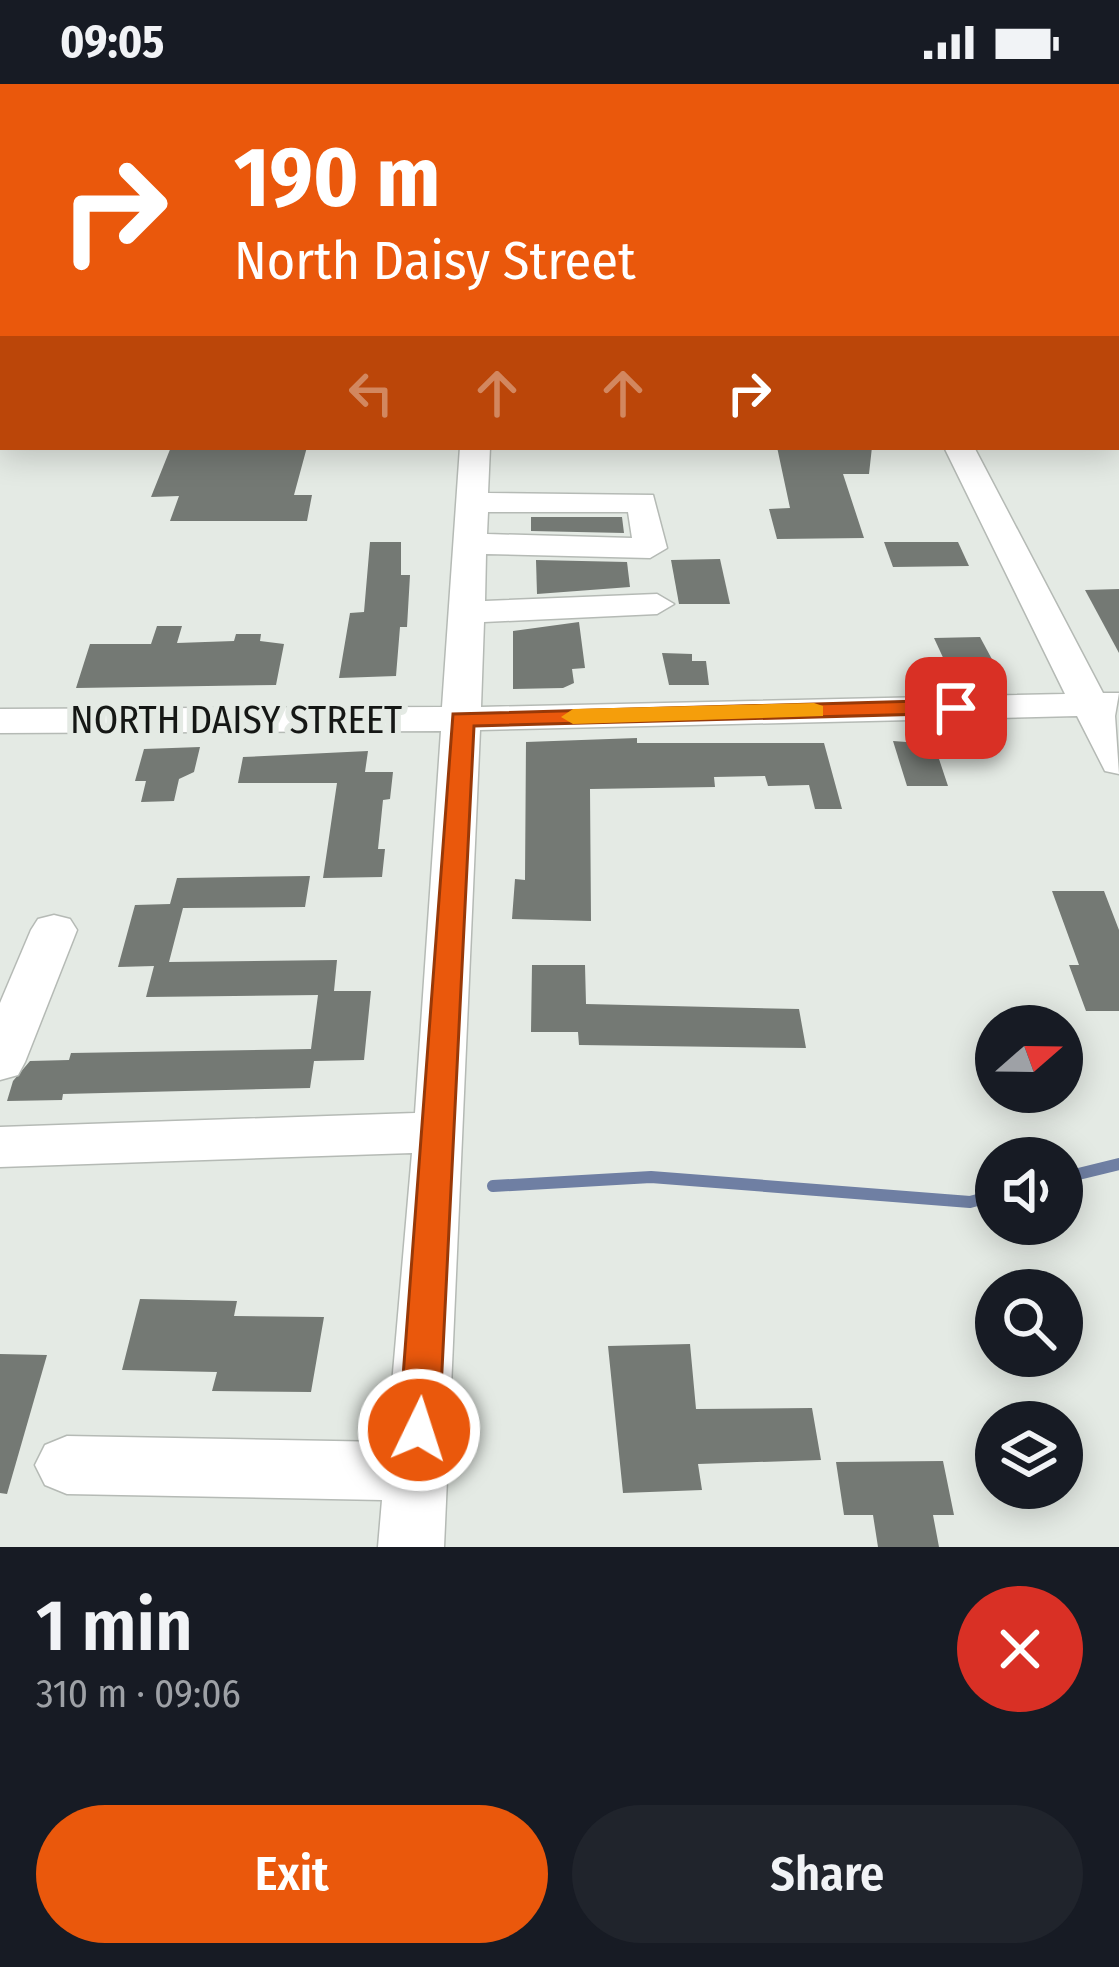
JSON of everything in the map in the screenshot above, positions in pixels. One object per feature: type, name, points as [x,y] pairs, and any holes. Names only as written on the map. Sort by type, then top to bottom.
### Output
[{"type":"street","points":[[411,1547],[440,1132],[475,450]]},
{"type":"street","points":[[961,450],[1105,704],[1119,762]]},
{"type":"street","points":[[468,612],[657,604]]},
{"type":"street","name":"NORTH DAISY STREET","points":[[0,721],[462,719],[1105,704]]},
{"type":"street","points":[[0,1062],[54,930]]},
{"type":"street","points":[[0,1147],[440,1132]]},
{"type":"street","points":[[67,1466],[416,1472]]},
{"type":"building","points":[[170,450],[306,450],[294,495],[312,495],[307,521],[170,521],[179,496],[151,497]]},
{"type":"building","points":[[778,450],[872,450],[869,474],[843,474],[864,538],[777,539],[769,509],[790,508]]},
{"type":"building","points":[[531,517],[622,517],[624,533],[531,531]]},
{"type":"building","points":[[370,542],[401,542],[401,575],[410,575],[407,627],[400,627],[396,676],[339,678],[350,613],[364,612]]},
{"type":"building","points":[[884,542],[958,542],[969,566],[893,567]]},
{"type":"building","points":[[720,559],[730,604],[679,604],[671,560]]},
{"type":"building","points":[[536,560],[627,562],[630,587],[537,594]]},
{"type":"building","points":[[1119,589],[1119,653],[1085,590]]},
{"type":"building","points":[[579,622],[585,668],[572,669],[574,683],[563,688],[513,689],[513,631]]},
{"type":"building","points":[[157,626],[182,626],[177,643],[234,641],[236,634],[261,634],[260,641],[284,644],[276,685],[76,688],[90,644],[151,644]]},
{"type":"building","points":[[980,637],[994,663],[946,664],[934,638]]},
{"type":"building","points":[[662,653],[692,654],[692,661],[706,661],[709,685],[669,685]]},
{"type":"building","points":[[637,738],[637,743],[824,743],[842,809],[815,809],[809,785],[768,786],[765,776],[714,777],[715,787],[590,789],[591,921],[512,919],[515,879],[525,880],[526,742]]},
{"type":"building","points":[[893,741],[934,744],[948,786],[907,786]]},
{"type":"building","points":[[200,747],[194,772],[179,779],[174,801],[141,802],[146,781],[135,781],[144,749]]},
{"type":"building","points":[[368,751],[365,772],[393,772],[390,799],[383,800],[378,849],[385,849],[382,877],[323,878],[337,783],[238,783],[243,757]]},
{"type":"building","points":[[310,876],[305,907],[183,908],[169,962],[337,960],[334,991],[371,991],[364,1060],[314,1061],[310,1088],[63,1094],[62,1100],[7,1101],[13,1081],[30,1061],[69,1060],[71,1053],[311,1049],[318,995],[146,997],[154,966],[118,967],[135,905],[170,904],[177,878]]},
{"type":"building","points":[[1052,891],[1104,891],[1119,930],[1119,1011],[1086,1011],[1069,965],[1079,965]]},
{"type":"building","points":[[532,965],[585,965],[586,1004],[799,1009],[806,1048],[579,1045],[578,1032],[531,1032]]},
{"type":"building","points":[[140,1299],[237,1301],[234,1316],[324,1317],[311,1392],[212,1391],[217,1372],[122,1370]]},
{"type":"building","points":[[690,1344],[696,1409],[812,1408],[821,1460],[698,1464],[702,1490],[623,1493],[608,1346]]},
{"type":"building","points":[[0,1354],[47,1355],[7,1494],[0,1493]]},
{"type":"building","points":[[943,1461],[954,1515],[933,1515],[939,1547],[878,1547],[873,1515],[844,1515],[836,1462]]},
{"type":"waterway","points":[[1083,1173],[1119,1164]]},
{"type":"waterway","points":[[493,1186],[651,1177],[975,1201]]},
{"type":"slow traffic","points":[[573,717],[814,711]]},
{"type":"route","points":[[419,1430],[462,719],[956,708]]}]
